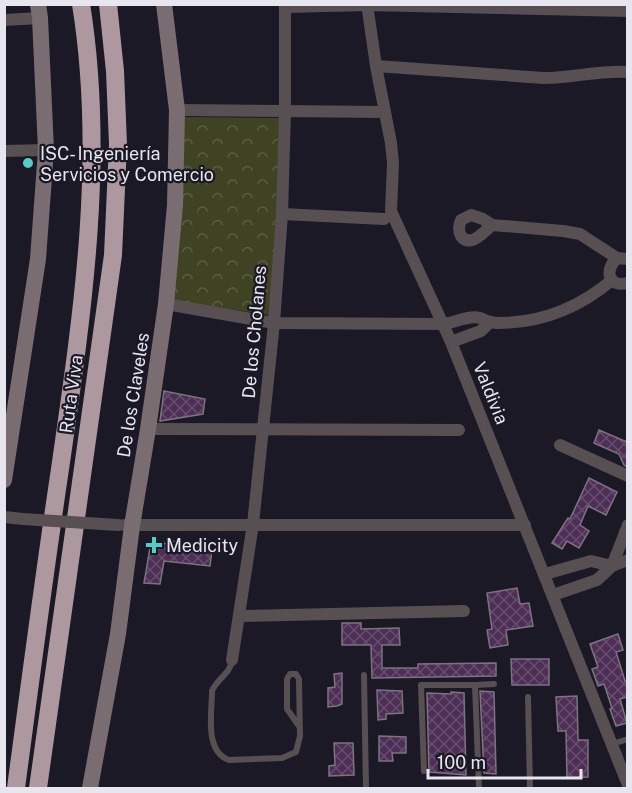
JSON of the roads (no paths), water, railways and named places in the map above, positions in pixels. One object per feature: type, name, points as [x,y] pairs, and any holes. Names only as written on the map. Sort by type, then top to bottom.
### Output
[{"type":"highway","name":"Ruta Viva","points":[[16,789],[79,339],[89,229],[91,135],[85,29],[81,4]]},
{"type":"highway","name":"Ruta Viva","points":[[38,789],[112,255],[118,144],[115,70],[108,4]]},
{"type":"main road","name":"De los Claveles","points":[[90,789],[118,634],[125,525],[148,429],[166,304],[175,205],[177,110],[164,4]]},
{"type":"main road","points":[[4,480],[38,259],[46,150],[39,11]]},
{"type":"street","name":"Valdivia","points":[[368,5],[393,163],[392,211],[444,324],[627,785]]},
{"type":"street","points":[[285,6],[611,7],[627,11]]},
{"type":"street","name":"De los Cholanes","points":[[232,660],[253,524],[274,323],[282,214],[285,6]]},
{"type":"street","points":[[4,20],[39,11]]},
{"type":"street","points":[[376,66],[544,78],[564,78],[613,71],[627,72]]},
{"type":"street","points":[[177,110],[384,111]]},
{"type":"street","points":[[4,151],[46,150]]},
{"type":"street","points":[[282,214],[384,219]]},
{"type":"street","points":[[492,225],[580,234],[622,259]]},
{"type":"street","points":[[622,259],[610,264],[609,273],[612,280],[618,284],[627,283]]},
{"type":"street","points":[[166,304],[274,323],[444,324],[471,318],[480,318],[489,323],[534,321],[552,316],[594,296],[612,280]]},
{"type":"street","points":[[451,342],[481,331],[489,323]]},
{"type":"street","points":[[148,429],[459,430]]},
{"type":"street","points":[[560,446],[627,476]]},
{"type":"street","points":[[4,518],[125,525],[525,525]]},
{"type":"street","points":[[612,566],[627,525]]},
{"type":"street","points":[[545,574],[591,561],[612,566]]},
{"type":"street","points":[[553,596],[597,580],[612,566],[627,561]]},
{"type":"street","points":[[568,568],[576,587]]},
{"type":"street","points":[[240,615],[464,611]]},
{"type":"lane","points":[[232,660],[228,672],[214,684],[212,691],[213,742],[221,757],[229,760],[282,758],[296,752],[299,744],[299,726],[299,679],[298,676],[290,674],[287,679],[287,709],[299,726]]},
{"type":"lane","points":[[364,675],[366,789]]},
{"type":"lane","points":[[424,771],[421,685],[494,684]]},
{"type":"lane","points":[[475,685],[479,789]]},
{"type":"lane","points":[[528,697],[531,789]]},
{"type":"lane","points":[[612,744],[627,739]]},
{"type":"place","name":"ISC- Ingeniería Servicios y Comercio","points":[[28,163]]},
{"type":"place","name":"Medicity","points":[[154,545]]}]
